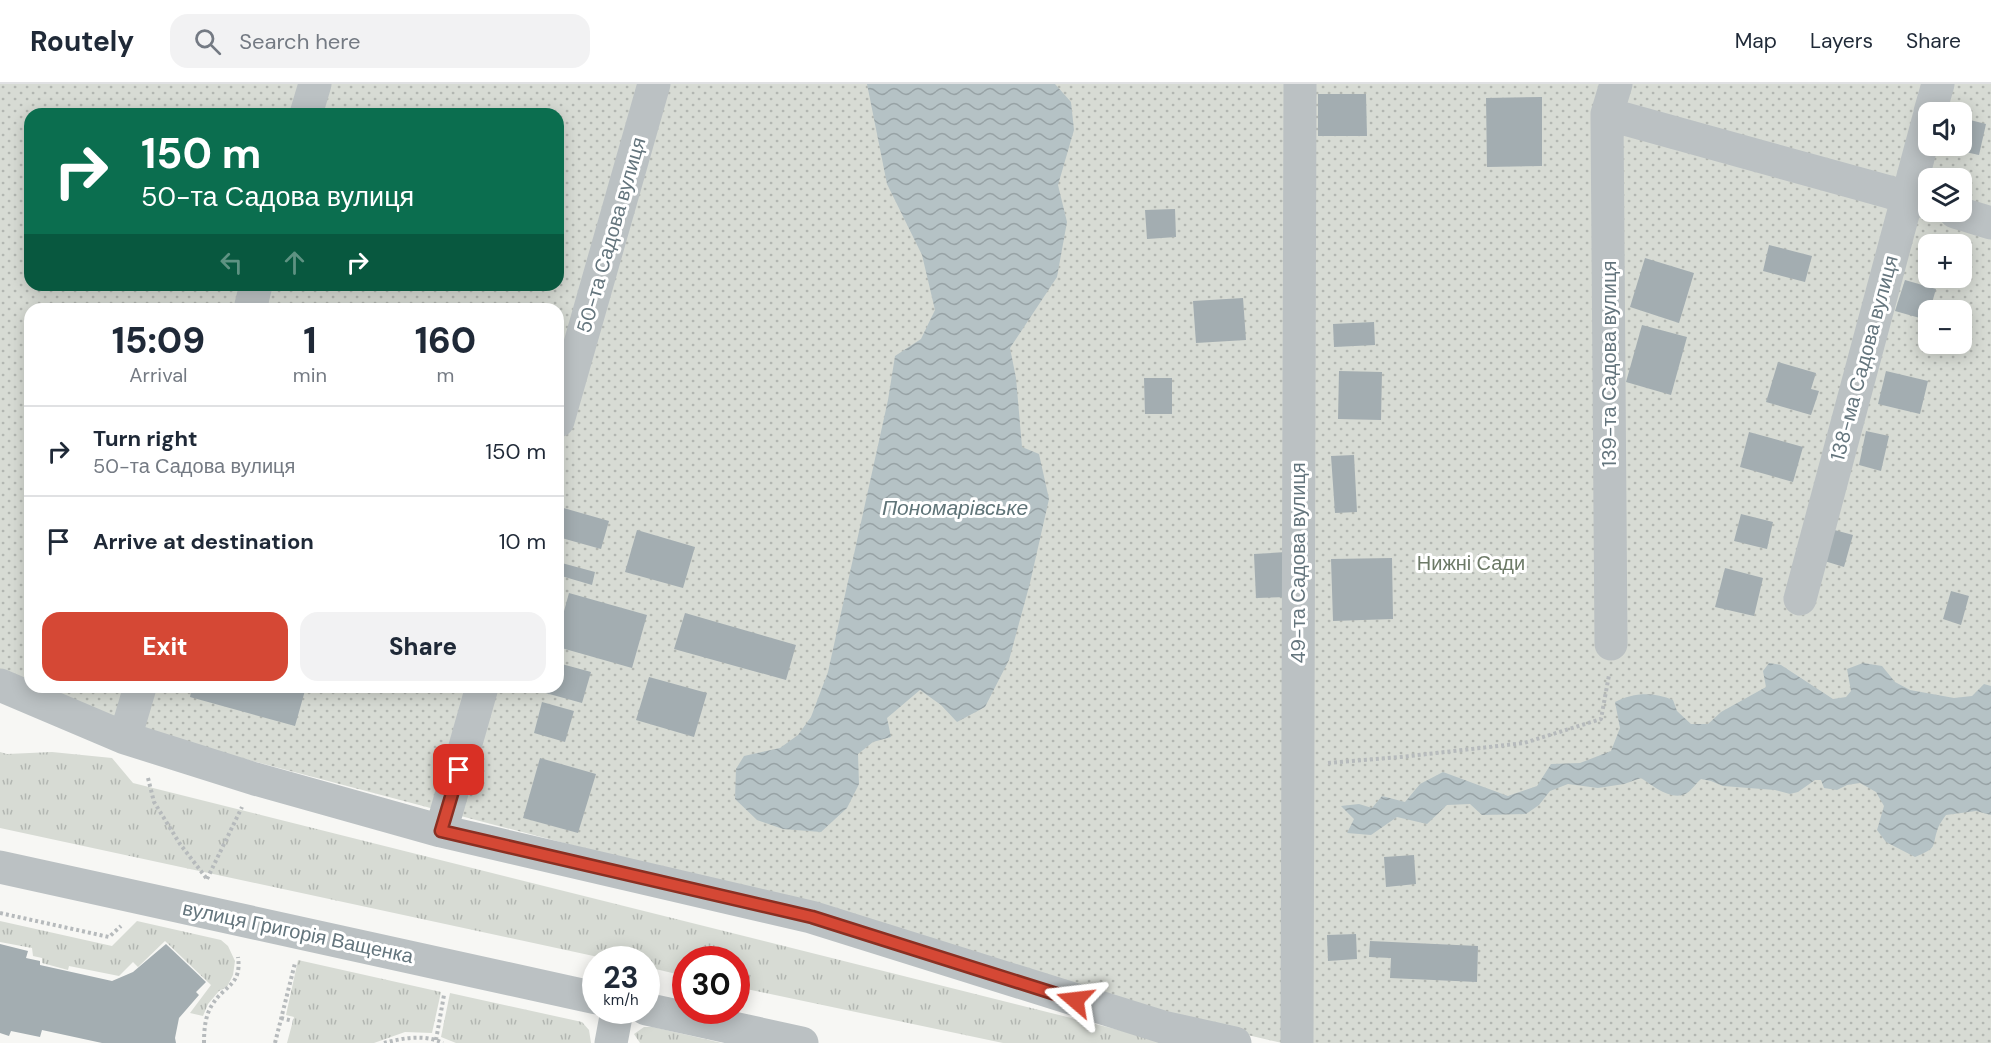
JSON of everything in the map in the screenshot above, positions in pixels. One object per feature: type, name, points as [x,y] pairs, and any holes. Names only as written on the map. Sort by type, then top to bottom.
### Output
[{"type":"street","points":[[308,108],[315,84]]},
{"type":"street","name":"50-та Садова вулиця","points":[[564,400],[654,84]]},
{"type":"street","name":"49-та Садова вулиця","points":[[1297,1043],[1300,84]]},
{"type":"street","points":[[1933,102],[1938,84]]},
{"type":"street","points":[[1612,99],[1918,200]]},
{"type":"street","name":"139-та Садова вулиця","points":[[1611,644],[1612,99]]},
{"type":"street","name":"138-ма Садова вулиця","points":[[1800,599],[1918,200]]},
{"type":"street","points":[[1972,217],[1991,223]]},
{"type":"street","points":[[0,685],[133,740],[255,779],[441,831],[812,917],[1162,1027],[1235,1043]]},
{"type":"street","points":[[133,740],[139,693]]},
{"type":"street","points":[[441,831],[480,693]]},
{"type":"street","name":"вулиця Григорія Ващенка","points":[[0,867],[582,995]]},
{"type":"street","points":[[660,1012],[802,1043]]},
{"type":"street","points":[[611,1043],[615,1024]]},
{"type":"path","points":[[1298,765],[1401,757],[1524,743],[1601,719],[1608,687],[1611,644]]},
{"type":"path","points":[[133,740],[154,802],[180,844],[207,879]]},
{"type":"path","points":[[206,886],[207,879],[241,810]]},
{"type":"path","points":[[0,913],[109,937],[124,924]]},
{"type":"path","points":[[275,1043],[302,933]]},
{"type":"path","points":[[204,1043],[210,1008],[236,980],[240,967],[238,957]]},
{"type":"path","points":[[281,1018],[293,1021]]},
{"type":"path","points":[[384,1043],[405,1037],[436,1040],[443,1043]]},
{"type":"green space","name":"Нижні Сади","points":[[0,84],[1991,84],[1991,1043],[1282,1043],[1167,1016],[814,909],[131,729],[40,693],[564,693],[564,303],[24,303],[24,687],[0,677]]},
{"type":"green space","points":[[0,752],[7,754],[52,752],[112,758],[133,783],[1171,1043],[1003,1043],[750,990],[750,946],[672,946],[672,973],[660,970],[660,946],[582,946],[582,954],[0,828]]},
{"type":"green space","points":[[0,921],[112,946],[137,921],[221,940],[228,946],[235,961],[233,975],[227,987],[219,991],[208,1004],[203,1016],[190,1013],[211,985],[165,941],[138,967],[133,962],[119,976],[69,966],[68,970],[42,963],[42,958],[33,956],[32,948],[0,942]]},
{"type":"green space","points":[[298,960],[441,992],[432,1033],[405,1032],[374,1043],[287,1043],[294,1017],[286,1015]]},
{"type":"green space","points":[[450,993],[582,1022],[589,1030],[591,1043],[456,1043],[441,1037]]},
{"type":"green space","points":[[644,1027],[653,1027],[722,1043],[640,1043],[634,1034]]},
{"type":"water","name":"Пономарівське","points":[[867,84],[1055,84],[1071,102],[1074,130],[1058,185],[1067,222],[1057,277],[1010,348],[1016,378],[1022,447],[1039,454],[1049,499],[1030,583],[1009,660],[985,707],[957,722],[941,705],[920,690],[887,718],[891,737],[873,742],[858,754],[859,784],[847,808],[821,832],[783,829],[757,820],[735,799],[736,769],[744,756],[780,748],[798,735],[811,717],[828,672],[888,400],[895,356],[921,339],[935,310],[922,255],[887,184]]},
{"type":"water","points":[[1769,663],[1781,665],[1833,699],[1846,697],[1851,691],[1847,669],[1863,663],[1882,666],[1895,682],[1910,690],[1954,698],[1972,696],[1984,684],[1991,686],[1991,815],[1976,811],[1946,815],[1938,828],[1931,849],[1915,857],[1886,842],[1877,830],[1884,806],[1876,792],[1860,783],[1847,785],[1837,790],[1824,788],[1821,780],[1815,780],[1798,792],[1790,794],[1775,790],[1723,786],[1701,779],[1687,793],[1675,796],[1657,789],[1641,778],[1624,784],[1598,788],[1568,784],[1550,791],[1539,805],[1526,814],[1482,815],[1470,804],[1447,805],[1427,824],[1397,817],[1371,835],[1347,833],[1354,819],[1341,806],[1359,804],[1372,808],[1382,796],[1405,802],[1420,784],[1443,772],[1508,796],[1537,786],[1551,764],[1580,763],[1611,751],[1620,728],[1615,702],[1629,696],[1651,694],[1666,697],[1673,700],[1677,711],[1691,724],[1708,724],[1721,712],[1766,687],[1763,671]]},
{"type":"building","points":[[1318,94],[1366,94],[1367,136],[1318,136]]},
{"type":"building","points":[[1542,97],[1542,166],[1487,167],[1486,98]]},
{"type":"building","points":[[1972,120],[1986,124],[1979,155],[1972,153]]},
{"type":"building","points":[[1175,209],[1176,237],[1147,239],[1145,210]]},
{"type":"building","points":[[1769,245],[1812,256],[1805,282],[1763,271]]},
{"type":"building","points":[[1645,258],[1694,273],[1679,323],[1630,307]]},
{"type":"building","points":[[1905,280],[1918,284],[1918,288],[1936,289],[1933,300],[1918,300],[1918,317],[1895,311]]},
{"type":"building","points":[[1243,298],[1246,340],[1196,343],[1193,301]]},
{"type":"building","points":[[1374,322],[1375,345],[1334,347],[1333,324]]},
{"type":"building","points":[[1642,325],[1687,337],[1671,395],[1626,382]]},
{"type":"building","points":[[1778,362],[1816,373],[1811,389],[1819,391],[1811,415],[1766,402]]},
{"type":"building","points":[[1339,371],[1382,372],[1381,420],[1338,419]]},
{"type":"building","points":[[1886,371],[1928,381],[1920,414],[1878,404]]},
{"type":"building","points":[[1144,378],[1172,378],[1172,414],[1145,414]]},
{"type":"building","points":[[1866,431],[1889,436],[1881,471],[1859,465]]},
{"type":"building","points":[[1749,432],[1803,447],[1793,482],[1740,467]]},
{"type":"building","points":[[1354,455],[1357,512],[1335,513],[1331,456]]},
{"type":"building","points":[[564,508],[609,521],[601,549],[564,539]]},
{"type":"building","points":[[1741,514],[1773,522],[1767,549],[1734,541]]},
{"type":"building","points":[[1827,528],[1853,535],[1844,567],[1818,559]]},
{"type":"building","points":[[637,530],[695,547],[683,588],[625,572]]},
{"type":"building","points":[[1286,552],[1287,597],[1256,598],[1254,554]]},
{"type":"building","points":[[1392,558],[1393,619],[1333,621],[1331,559]]},
{"type":"building","points":[[564,564],[595,572],[592,585],[564,577]]},
{"type":"building","points":[[1725,568],[1763,578],[1754,616],[1715,607]]},
{"type":"building","points":[[1951,591],[1969,596],[1961,625],[1943,619]]},
{"type":"building","points":[[569,593],[647,615],[632,668],[564,649],[564,611]]},
{"type":"building","points":[[685,613],[796,645],[786,680],[674,649]]},
{"type":"building","points":[[564,665],[591,672],[582,703],[546,693],[564,693]]},
{"type":"building","points":[[649,677],[707,693],[694,737],[636,720]]},
{"type":"building","points":[[191,693],[304,693],[295,726],[190,697]]},
{"type":"building","points":[[542,702],[574,711],[565,742],[534,733]]},
{"type":"building","points":[[540,758],[596,774],[578,833],[523,818]]},
{"type":"building","points":[[1414,855],[1416,884],[1386,887],[1384,857]]},
{"type":"building","points":[[1356,934],[1357,959],[1328,961],[1327,935]]},
{"type":"building","points":[[1370,941],[1478,946],[1477,982],[1390,978],[1391,958],[1369,957]]},
{"type":"building","points":[[0,944],[28,951],[26,958],[40,961],[40,965],[112,981],[133,972],[166,944],[206,982],[196,992],[199,995],[179,1018],[176,1043],[102,1043],[42,1030],[40,1037],[11,1031],[9,1036],[0,1033]]},
{"type":"route","points":[[459,770],[441,831],[812,917],[1075,1000]]}]
